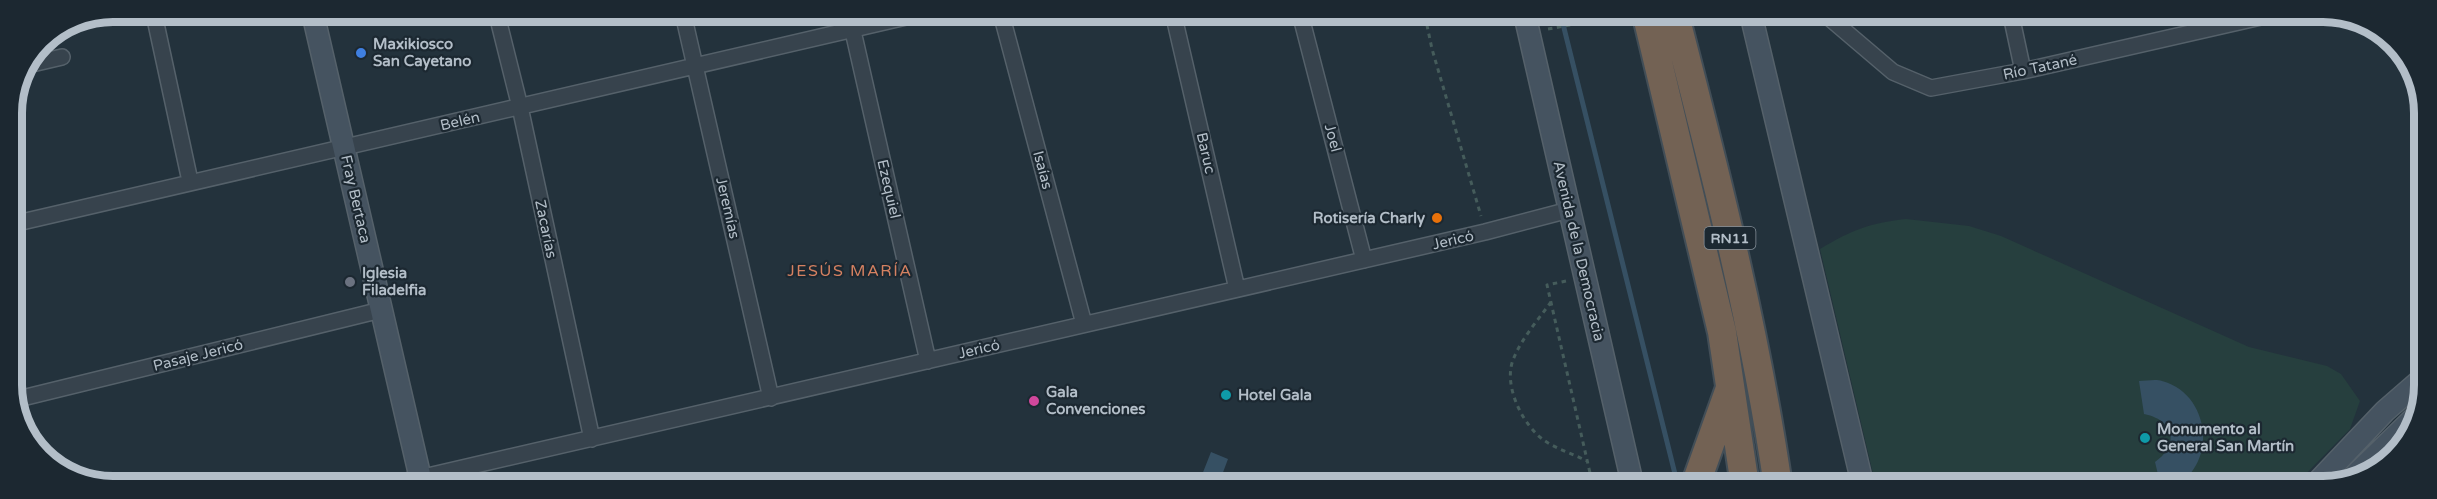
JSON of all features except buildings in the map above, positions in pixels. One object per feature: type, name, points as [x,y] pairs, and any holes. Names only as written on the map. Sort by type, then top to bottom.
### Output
[{"type":"highway","name":"RN11","points":[[1648,22],[1722,332],[1744,476]]},
{"type":"highway","name":"RN11","points":[[1678,22],[1752,332],[1776,476]]},
{"type":"highway","points":[[1699,476],[1731,386]]},
{"type":"street","points":[[156,22],[190,182]]},
{"type":"street","name":"Fray Bertaca","points":[[315,22],[420,476]]},
{"type":"street","name":"Zacarías","points":[[499,22],[520,107],[592,439]]},
{"type":"street","name":"Jeremías","points":[[685,22],[771,398]]},
{"type":"street","name":"Belén","points":[[22,222],[695,66],[851,24],[869,22]]},
{"type":"street","name":"Isaías","points":[[1003,22],[1084,324]]},
{"type":"street","name":"Baruc","points":[[1175,22],[1237,289]]},
{"type":"street","name":"Joel","points":[[1303,22],[1364,260]]},
{"type":"street","points":[[1753,22],[1861,476]]},
{"type":"street","name":"Río Tatané","points":[[1834,22],[1893,72],[1931,88],[2023,71],[2239,22]]},
{"type":"street","points":[[2012,22],[2023,71]]},
{"type":"street","name":"Ezequiel","points":[[851,24],[928,361]]},
{"type":"street","name":"Avenida de la Democracia","points":[[1526,24],[1631,476]]},
{"type":"street","points":[[38,63],[62,57]]},
{"type":"street","name":"Jericó","points":[[445,476],[592,439],[1485,232],[1569,210]]},
{"type":"street","name":"Pasaje Jericó","points":[[23,398],[381,310]]},
{"type":"street","points":[[2323,476],[2385,411],[2414,386]]},
{"type":"street","points":[[2363,467],[2403,428]]},
{"type":"path","points":[[1426,22],[1485,232]]},
{"type":"path","points":[[1526,24],[1550,22]]},
{"type":"path","points":[[1585,277],[1547,285],[1591,476]]},
{"type":"path","points":[[1551,302],[1527,335],[1512,362],[1512,394],[1526,422],[1544,441],[1587,461]]},
{"type":"green space","points":[[1906,219],[1969,226],[2001,236],[2249,347],[2327,366],[2341,374],[2360,401],[2350,429],[2304,476],[1874,476],[1820,249],[1861,228]]},
{"type":"water","points":[[2160,380],[2178,388],[2191,400],[2199,414],[2203,431],[2202,447],[2197,463],[2188,476],[2158,476],[2155,462],[2168,448],[2170,434],[2162,422],[2144,414],[2139,381]]},
{"type":"water","points":[[1211,452],[1228,459],[1222,475],[1224,476],[1202,476]]},
{"type":"waterway","points":[[1562,22],[1676,476]]},
{"type":"place","name":"Maxikiosco San Cayetano","points":[[361,53]]},
{"type":"place","name":"Rotisería Charly","points":[[1437,218]]},
{"type":"place","name":"Iglesia Filadelfia","points":[[350,282]]},
{"type":"place","name":"Hotel Gala","points":[[1226,395]]},
{"type":"place","name":"Gala Convenciones","points":[[1034,401]]},
{"type":"place","name":"Monumento al General San Martín","points":[[2145,438]]},
{"type":"district","name":"JESÚS MARÍA","points":[[850,270]]}]
